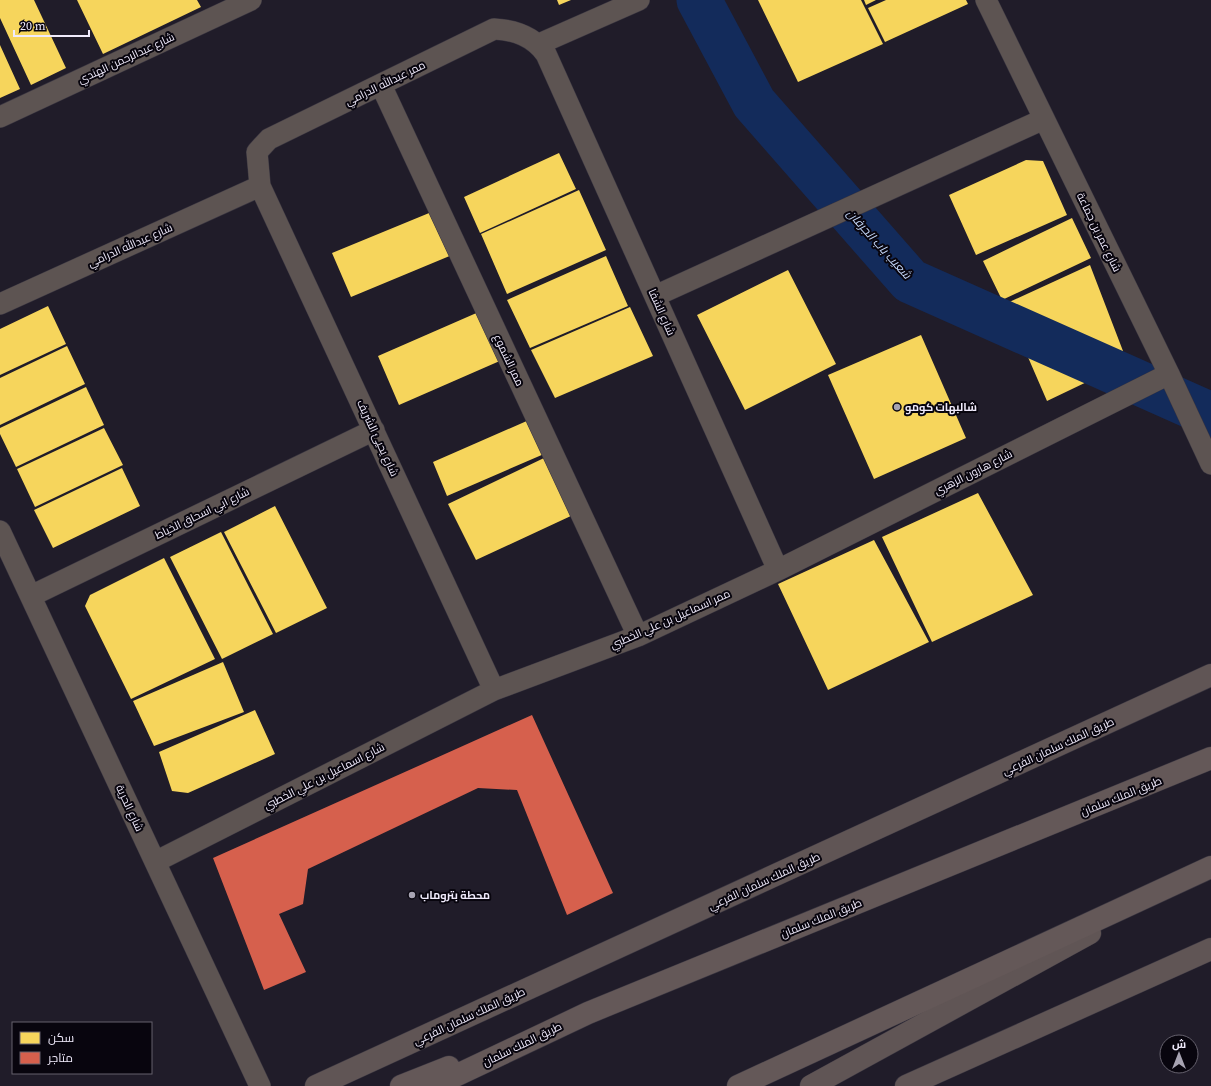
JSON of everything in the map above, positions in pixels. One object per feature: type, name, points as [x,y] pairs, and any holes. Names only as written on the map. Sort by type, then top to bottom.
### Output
[{"type":"highway","name":"طريق الملك سلمان","points":[[434,1086],[588,1013],[1211,758]]},
{"type":"highway","points":[[738,1086],[1208,869]]},
{"type":"highway","points":[[401,1086],[588,1013]]},
{"type":"main road","name":"طريق الملك سلمان الفرعي","points":[[316,1086],[1211,676]]},
{"type":"main road","points":[[811,1086],[1208,869]]},
{"type":"main road","points":[[906,1086],[1211,949]]},
{"type":"street","name":"شارع عبدالرحمن الهندي","points":[[0,117],[251,0]]},
{"type":"street","points":[[542,49],[639,0]]},
{"type":"street","name":"شارع عمر بن جماعة","points":[[986,0],[1169,374],[1211,464]]},
{"type":"street","name":"ممر عبدالله الدرامي","points":[[260,186],[256,152],[269,139],[494,30],[510,30],[542,49]]},
{"type":"street","name":"شارع الشفا","points":[[542,49],[778,570]]},
{"type":"street","name":"ممر الشموع","points":[[381,85],[638,636]]},
{"type":"street","points":[[655,296],[1044,119]]},
{"type":"street","name":"شارع عبدالله الدرامي","points":[[0,304],[260,186]]},
{"type":"street","name":"شارع يحيئ الشريف","points":[[260,186],[494,690]]},
{"type":"street","name":"شارع هارون الزهري","points":[[778,570],[1169,374]]},
{"type":"street","name":"شارع ابي اسحاق الخياط","points":[[31,596],[374,430]]},
{"type":"street","name":"شارع الحرية","points":[[0,531],[260,1086]]},
{"type":"street","name":"ممر اسماعيل بن علي الخطبي","points":[[494,690],[638,636],[778,570]]},
{"type":"street","name":"شارع اسماعيل بن علي الخطبي","points":[[155,862],[494,690]]},
{"type":"building: سكن","points":[[0,0],[34,0],[66,68],[31,85],[0,18]]},
{"type":"building: سكن","points":[[77,0],[197,0],[201,7],[103,54]]},
{"type":"building: سكن","points":[[557,0],[571,0],[559,5]]},
{"type":"building: سكن","points":[[758,0],[861,0],[883,44],[798,82]]},
{"type":"building: سكن","points":[[864,0],[876,0],[866,5]]},
{"type":"building: سكن","points":[[886,0],[966,0],[968,4],[885,42],[868,8]]},
{"type":"building: سكن","points":[[0,45],[20,89],[0,98]]},
{"type":"building: سكن","points":[[559,153],[576,189],[480,233],[464,197]]},
{"type":"building: سكن","points":[[1026,160],[1043,161],[1067,215],[976,255],[949,195]]},
{"type":"building: سكن","points":[[579,190],[606,250],[507,294],[481,234]]},
{"type":"building: سكن","points":[[434,211],[452,255],[351,297],[332,253]]},
{"type":"building: سكن","points":[[1072,218],[1091,258],[1002,300],[983,261]]},
{"type":"building: سكن","points":[[606,256],[628,306],[530,348],[507,300]]},
{"type":"building: سكن","points":[[1090,265],[1123,351],[1116,368],[1047,401],[1005,304]]},
{"type":"building: سكن","points":[[788,270],[836,364],[745,410],[697,315]]},
{"type":"building: سكن","points":[[48,306],[66,344],[0,375],[0,329]]},
{"type":"building: سكن","points":[[630,307],[653,356],[555,398],[531,350]]},
{"type":"building: سكن","points":[[481,311],[502,360],[399,405],[378,356]]},
{"type":"building: سكن","name":"شالبهات كومو","points":[[921,335],[966,438],[874,479],[828,375]]},
{"type":"building: سكن","points":[[67,346],[85,384],[0,425],[0,378]]},
{"type":"building: سكن","points":[[86,387],[104,425],[16,467],[0,434],[0,428]]},
{"type":"building: سكن","points":[[529,420],[544,454],[447,496],[433,462]]},
{"type":"building: سكن","points":[[104,428],[123,465],[35,507],[17,469]]},
{"type":"building: سكن","points":[[544,458],[573,515],[476,560],[448,504]]},
{"type":"building: سكن","points":[[122,468],[140,506],[53,548],[34,510]]},
{"type":"building: سكن","points":[[978,493],[1033,595],[932,642],[882,537]]},
{"type":"building: سكن","points":[[275,506],[327,608],[276,633],[224,532]]},
{"type":"building: سكن","points":[[221,532],[273,634],[222,659],[170,557]]},
{"type":"building: سكن","points":[[874,540],[929,642],[828,690],[778,584]]},
{"type":"building: سكن","points":[[164,558],[215,659],[131,699],[85,606],[90,595]]},
{"type":"building: سكن","points":[[223,662],[244,712],[154,746],[133,701]]},
{"type":"building: سكن","points":[[255,710],[275,754],[188,793],[172,791],[159,752]]},
{"type":"building: متاجر","points":[[532,715],[613,893],[567,915],[517,790],[478,788],[308,869],[303,904],[279,914],[306,972],[264,990],[213,858]]},
{"type":"waterway","name":"شعيب باب الجرفان","points":[[699,0],[754,103],[910,281],[1211,415]]},
{"type":"place","name":"شالبهات كومو","points":[[897,407]]},
{"type":"place","name":"محطة بتروماب","points":[[412,895]]}]
